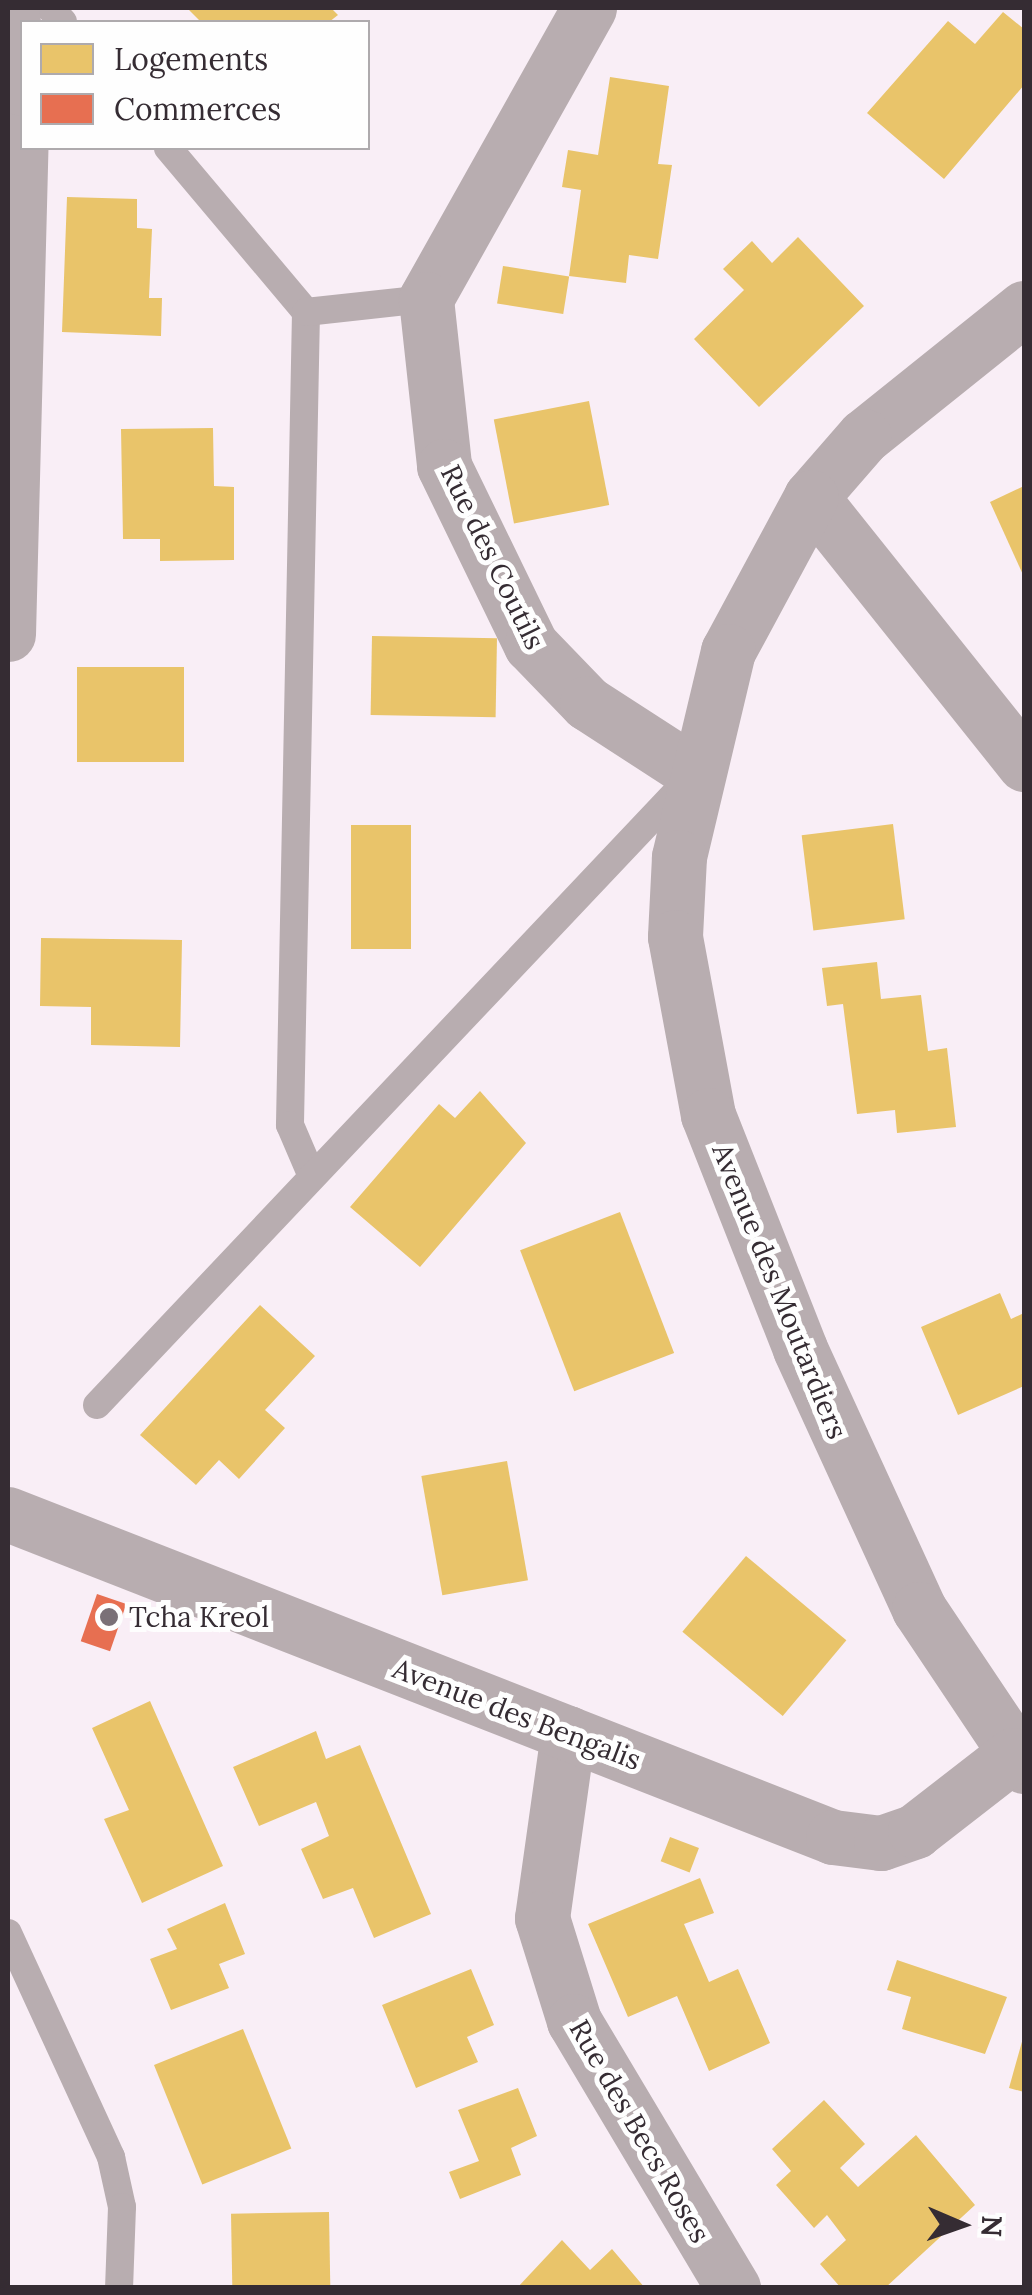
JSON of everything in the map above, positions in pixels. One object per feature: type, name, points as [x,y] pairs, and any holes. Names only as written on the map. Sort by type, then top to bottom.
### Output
[{"type":"street","points":[[11,8],[20,73]]},
{"type":"street","points":[[426,299],[589,8]]},
{"type":"street","points":[[8,634],[20,150]]},
{"type":"street","name":"Rue des Coutils","points":[[426,299],[444,466],[531,645],[587,703],[695,772]]},
{"type":"street","name":"Avenue des Moutardiers","points":[[1019,1760],[919,1609],[800,1349],[708,1115],[676,937],[695,772],[728,651],[811,497],[864,436],[1024,308]]},
{"type":"street","points":[[811,497],[1024,764]]},
{"type":"street","name":"Avenue des Bengalis","points":[[8,1514],[833,1837],[881,1844],[914,1832],[1019,1760]]},
{"type":"street","name":"Rue des Becs Roses","points":[[568,1734],[542,1918],[574,2022],[733,2288]]},
{"type":"lane","points":[[170,150],[306,312],[290,1126],[311,1174]]},
{"type":"lane","points":[[306,312],[426,299]]},
{"type":"lane","name":"Avenue des Moutardiers","points":[[97,1405],[311,1174],[695,772]]},
{"type":"lane","points":[[8,1933],[111,2157],[122,2206],[120,2288]]},
{"type":"building: Logements","points":[[187,8],[331,8],[338,15],[332,20],[199,20]]},
{"type":"building: Logements","points":[[1003,12],[1024,29],[1024,85],[944,179],[867,113],[948,21],[975,44]]},
{"type":"building: Logements","points":[[610,77],[669,86],[658,164],[672,165],[658,259],[629,255],[626,283],[569,276],[581,190],[562,187],[568,150],[598,155]]},
{"type":"building: Logements","points":[[67,197],[137,199],[137,228],[152,229],[149,298],[162,298],[161,336],[62,332]]},
{"type":"building: Logements","points":[[798,237],[864,306],[759,407],[694,339],[744,290],[723,269],[752,241],[772,263]]},
{"type":"building: Logements","points":[[503,266],[569,276],[563,314],[497,304]]},
{"type":"building: Logements","points":[[589,401],[609,505],[514,524],[494,420]]},
{"type":"building: Logements","points":[[213,428],[214,486],[234,487],[234,560],[160,561],[160,539],[123,539],[121,429]]},
{"type":"building: Logements","points":[[1024,486],[1024,577],[990,502]]},
{"type":"building: Logements","points":[[372,636],[497,638],[496,717],[371,715]]},
{"type":"building: Logements","points":[[77,667],[184,667],[184,762],[77,762]]},
{"type":"building: Logements","points":[[893,824],[905,919],[813,930],[802,835]]},
{"type":"building: Logements","points":[[351,825],[411,825],[411,949],[351,949]]},
{"type":"building: Logements","points":[[41,938],[182,940],[180,1047],[91,1045],[91,1007],[40,1006]]},
{"type":"building: Logements","points":[[877,962],[881,999],[921,995],[928,1051],[947,1048],[956,1127],[897,1133],[895,1110],[857,1114],[843,1004],[827,1006],[822,968]]},
{"type":"building: Logements","points":[[480,1091],[526,1143],[420,1267],[350,1207],[439,1104],[455,1118]]},
{"type":"building: Logements","points":[[620,1212],[674,1353],[574,1391],[520,1250]]},
{"type":"building: Logements","points":[[1000,1293],[1011,1319],[1024,1313],[1024,1386],[958,1415],[921,1327]]},
{"type":"building: Logements","points":[[260,1305],[315,1356],[265,1410],[285,1428],[239,1479],[219,1460],[196,1485],[140,1435]]},
{"type":"building: Logements","points":[[507,1461],[528,1580],[442,1595],[421,1476]]},
{"type":"building: Logements","points":[[746,1556],[846,1640],[783,1716],[682,1632]]},
{"type":"building: Logements","points":[[150,1701],[223,1866],[142,1903],[104,1819],[129,1810],[92,1728]]},
{"type":"building: Logements","points":[[316,1731],[326,1759],[360,1745],[431,1914],[374,1938],[353,1888],[323,1899],[301,1849],[329,1836],[316,1802],[259,1826],[233,1767]]},
{"type":"building: Logements","points":[[670,1837],[699,1848],[690,1872],[661,1861]]},
{"type":"building: Logements","points":[[700,1878],[714,1913],[684,1924],[709,1982],[738,1969],[770,2043],[709,2071],[677,1996],[628,2017],[588,1924]]},
{"type":"building: Logements","points":[[225,1903],[245,1954],[219,1964],[229,1988],[171,2010],[150,1959],[177,1949],[167,1929]]},
{"type":"building: Logements","points":[[897,1960],[1007,1997],[985,2054],[902,2029],[911,1997],[887,1990]]},
{"type":"building: Logements","points":[[471,1969],[494,2025],[467,2037],[478,2062],[416,2088],[382,2005]]},
{"type":"building: Logements","points":[[243,2029],[291,2149],[202,2185],[154,2065]]},
{"type":"building: Logements","points":[[1024,2038],[1024,2092],[1009,2088]]},
{"type":"building: Logements","points":[[518,2088],[537,2136],[511,2148],[521,2175],[460,2199],[449,2172],[479,2161],[458,2110]]},
{"type":"building: Logements","points":[[824,2100],[865,2144],[840,2168],[858,2187],[916,2135],[975,2205],[885,2288],[841,2288],[820,2264],[846,2240],[827,2215],[814,2228],[776,2185],[791,2171],[772,2149]]},
{"type":"building: Logements","points":[[329,2212],[330,2288],[232,2288],[231,2214]]},
{"type":"building: Logements","points":[[562,2240],[590,2270],[612,2249],[645,2288],[517,2288]]},
{"type":"building: Commerces","points":[[97,1594],[126,1604],[110,1651],[81,1641]]},
{"type":"place","name":"Tcha Kreol","points":[[109,1617]]}]
